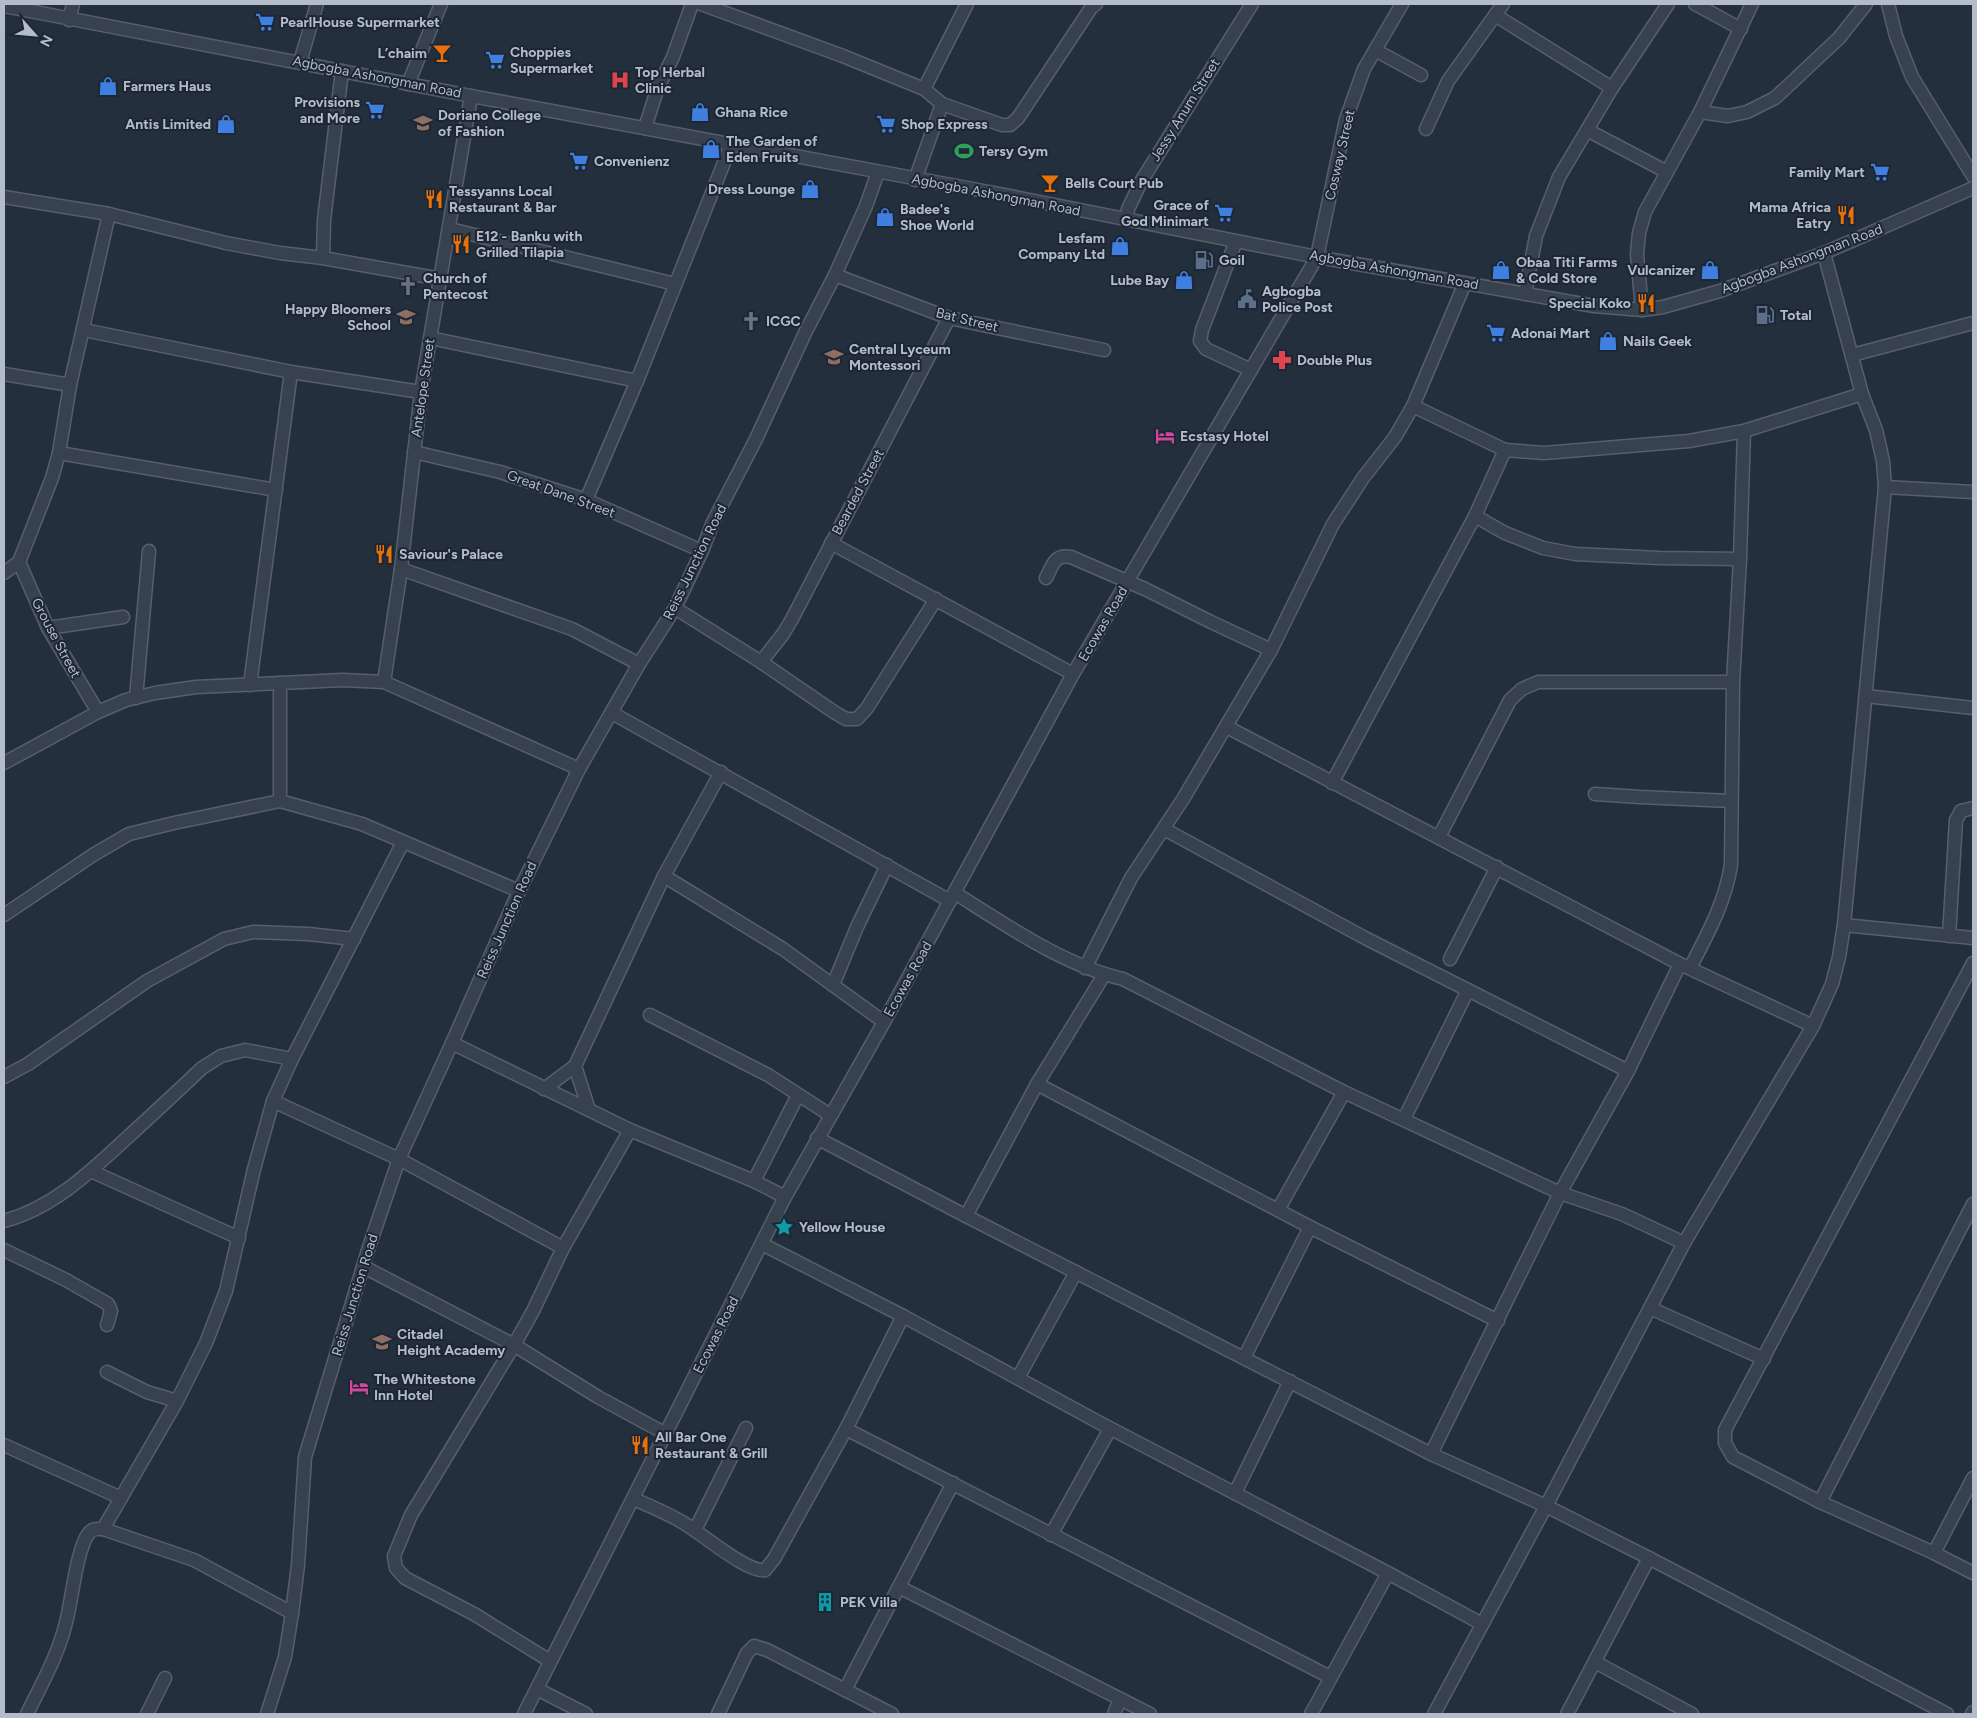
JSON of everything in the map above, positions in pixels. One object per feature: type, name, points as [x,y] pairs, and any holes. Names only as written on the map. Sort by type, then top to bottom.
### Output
[{"type":"street","points":[[69,20],[73,4]]},
{"type":"street","points":[[300,62],[317,4]]},
{"type":"street","points":[[408,84],[440,4]]},
{"type":"street","points":[[646,128],[656,90],[673,57],[692,4]]},
{"type":"street","points":[[701,4],[843,56],[924,90],[942,104],[1002,125],[1010,125],[1018,118],[1091,8],[1096,4]]},
{"type":"street","points":[[924,90],[967,4]]},
{"type":"street","name":"Jessy Anum Street","points":[[1126,219],[1128,209],[1142,180],[1252,4]]},
{"type":"street","name":"Cosway Street","points":[[1317,257],[1346,119],[1364,69],[1402,4]]},
{"type":"street","points":[[1426,129],[1448,81],[1503,4]]},
{"type":"street","points":[[1525,294],[1536,236],[1560,177],[1612,88],[1668,4]]},
{"type":"street","points":[[1696,4],[1741,29]]},
{"type":"street","points":[[1642,310],[1637,254],[1638,233],[1645,212],[1700,112],[1752,4]]},
{"type":"street","points":[[1700,112],[1728,116],[1747,112],[1776,98],[1839,38],[1866,4]]},
{"type":"street","points":[[1888,4],[1896,36],[1912,77],[1973,176]]},
{"type":"street","name":"Agbogba Ashongman Road","points":[[4,6],[69,20],[300,62],[1317,257],[1594,306],[1642,310],[1663,307],[1720,292],[1824,253],[1973,188]]},
{"type":"street","points":[[1495,15],[1612,88]]},
{"type":"street","points":[[1375,50],[1421,75]]},
{"type":"street","points":[[323,258],[324,220],[342,71]]},
{"type":"street","name":"Antelope Street","points":[[384,682],[401,569],[421,392],[471,96]]},
{"type":"street","points":[[915,180],[942,104]]},
{"type":"street","points":[[1587,130],[1667,172]]},
{"type":"street","points":[[586,500],[637,381],[732,145]]},
{"type":"street","name":"Reiss Junction Road","points":[[267,1714],[285,1656],[292,1612],[298,1564],[305,1457],[369,1247],[399,1159],[519,891],[579,769],[639,664],[675,608],[702,551],[713,522],[753,447],[805,333],[835,276],[866,206],[878,172]]},
{"type":"street","points":[[4,197],[109,214],[226,243],[441,279]]},
{"type":"street","points":[[4,573],[19,562],[52,478],[70,385],[109,214]]},
{"type":"street","points":[[450,229],[675,284]]},
{"type":"street","points":[[1236,241],[1202,330],[1200,341],[1206,349],[1251,370]]},
{"type":"street","points":[[1434,1714],[1684,1243],[1813,1026],[1832,984],[1844,925],[1885,487],[1883,461],[1876,430],[1862,394],[1824,253]]},
{"type":"street","name":"Ecowas Road","points":[[524,1714],[785,1197],[817,1138],[953,897],[1073,674],[1317,257]]},
{"type":"street","name":"Bat Street","points":[[835,276],[949,318],[1104,350]]},
{"type":"street","points":[[1085,968],[1131,878],[1164,829],[1227,727],[1271,650],[1333,524],[1363,478],[1395,437],[1413,406],[1465,283]]},
{"type":"street","name":"Bearded Street","points":[[761,662],[783,634],[949,318]]},
{"type":"street","points":[[1852,355],[1973,323]]},
{"type":"street","points":[[84,330],[292,372],[421,392]]},
{"type":"street","points":[[430,338],[637,381]]},
{"type":"street","points":[[250,685],[292,372]]},
{"type":"street","points":[[4,374],[70,385]]},
{"type":"street","points":[[1413,406],[1505,450],[1544,453],[1688,441],[1744,431],[1862,394]]},
{"type":"street","points":[[1431,1454],[1560,1193],[1685,966],[1722,904],[1731,865],[1733,682],[1740,559],[1744,431]]},
{"type":"street","points":[[1332,782],[1475,516],[1505,450]]},
{"type":"street","name":"Great Dane Street","points":[[414,452],[500,472],[586,500],[702,551]]},
{"type":"street","points":[[58,453],[276,490]]},
{"type":"street","points":[[1885,487],[1973,492]]},
{"type":"street","points":[[1475,516],[1505,533],[1543,548],[1575,554],[1740,559]]},
{"type":"street","points":[[832,543],[1073,674]]},
{"type":"street","points":[[136,698],[149,551]]},
{"type":"street","points":[[1046,578],[1057,558],[1062,555],[1071,557],[1128,581],[1271,650]]},
{"type":"street","name":"Grouse Street","points":[[19,562],[48,628],[98,712]]},
{"type":"street","points":[[401,569],[572,629],[639,664]]},
{"type":"street","points":[[675,608],[761,662],[834,712],[846,719],[857,719],[867,708],[936,599]]},
{"type":"street","points":[[48,628],[123,617]]},
{"type":"street","points":[[4,763],[98,712],[155,693],[196,687],[343,680],[384,682],[579,769]]},
{"type":"street","points":[[1440,837],[1510,700],[1522,688],[1538,682],[1733,682]]},
{"type":"street","points":[[280,683],[280,801]]},
{"type":"street","points":[[1866,696],[1973,708]]},
{"type":"street","points":[[612,713],[887,865],[953,897],[1085,968],[1122,979],[1344,1092],[1560,1193],[1622,1214],[1684,1243]]},
{"type":"street","points":[[1227,727],[1685,966],[1813,1026]]},
{"type":"street","points":[[544,1089],[575,1066],[664,876],[721,772]]},
{"type":"street","points":[[1595,794],[1640,798],[1732,801]]},
{"type":"street","points":[[4,914],[93,854],[129,834],[280,801],[362,824],[519,891]]},
{"type":"street","points":[[1949,936],[1956,820],[1961,811],[1973,808]]},
{"type":"street","points":[[1164,829],[1274,890],[1628,1071]]},
{"type":"street","points":[[103,1528],[178,1401],[206,1343],[226,1291],[254,1169],[273,1101],[292,1059],[403,842]]},
{"type":"street","points":[[833,985],[857,927],[887,865]]},
{"type":"street","points":[[1450,959],[1496,867]]},
{"type":"street","points":[[664,876],[784,949],[884,1022]]},
{"type":"street","points":[[1844,925],[1973,938]]},
{"type":"street","points":[[4,1077],[28,1064],[147,981],[224,939],[253,932],[298,933],[354,939]]},
{"type":"street","points":[[1973,963],[1726,1430],[1725,1443],[1733,1457],[1820,1502],[1934,1553],[1973,1573]]},
{"type":"street","points":[[966,1216],[1037,1084],[1104,975]]},
{"type":"street","points":[[1404,1119],[1468,990]]},
{"type":"street","points":[[650,1016],[768,1075],[830,1115]]},
{"type":"street","points":[[452,1044],[630,1130],[754,1181],[785,1197]]},
{"type":"street","points":[[4,1221],[31,1211],[58,1196],[91,1170],[202,1068],[221,1056],[245,1050],[292,1059]]},
{"type":"street","points":[[575,1066],[589,1110]]},
{"type":"street","points":[[1037,1084],[1310,1227],[1498,1321]]},
{"type":"street","points":[[1278,1210],[1344,1092]]},
{"type":"street","points":[[754,1181],[798,1095]]},
{"type":"street","points":[[273,1101],[399,1159],[563,1248]]},
{"type":"street","points":[[550,1661],[500,1629],[406,1578],[396,1568],[394,1556],[411,1515],[514,1345],[533,1311],[563,1248],[630,1130]]},
{"type":"street","points":[[817,1138],[1431,1454],[1546,1506],[1649,1558],[1947,1714]]},
{"type":"street","points":[[91,1170],[239,1238]]},
{"type":"street","points":[[1820,1502],[1973,1204]]},
{"type":"street","points":[[1244,1358],[1310,1227]]},
{"type":"street","points":[[762,1244],[904,1316],[1110,1429],[1235,1492],[1482,1624]]},
{"type":"street","points":[[4,1250],[66,1280],[108,1304],[110,1311],[107,1325]]},
{"type":"street","points":[[364,1267],[514,1345],[598,1397],[666,1434]]},
{"type":"street","points":[[1018,1378],[1076,1272]]},
{"type":"street","points":[[1650,1308],[1764,1359]]},
{"type":"street","points":[[634,1499],[667,1514],[695,1530],[741,1562],[760,1571],[765,1570],[774,1559],[846,1429],[904,1316]]},
{"type":"street","points":[[107,1372],[147,1392],[178,1401]]},
{"type":"street","points":[[1235,1492],[1290,1381]]},
{"type":"street","points":[[695,1530],[746,1428]]},
{"type":"street","points":[[846,1429],[954,1483],[1051,1536],[1330,1677]]},
{"type":"street","points":[[1051,1536],[1110,1429]]},
{"type":"street","points":[[4,1445],[121,1498]]},
{"type":"street","points":[[1934,1553],[1973,1478]]},
{"type":"street","points":[[844,1690],[954,1483]]},
{"type":"street","points":[[27,1714],[58,1648],[67,1619],[83,1545],[89,1533],[94,1529],[103,1528],[194,1560],[292,1612]]},
{"type":"street","points":[[1566,1714],[1649,1558]]},
{"type":"street","points":[[1311,1714],[1388,1573]]},
{"type":"street","points":[[899,1587],[1150,1714]]},
{"type":"street","points":[[718,1714],[747,1653],[754,1646],[767,1650],[892,1714]]},
{"type":"street","points":[[1595,1662],[1692,1714]]},
{"type":"street","points":[[147,1714],[164,1678]]},
{"type":"street","points":[[537,1689],[586,1714]]},
{"type":"street","points":[[1114,1714],[1120,1700]]},
{"type":"place","name":"PearlHouse Supermarket","points":[[265,22]]},
{"type":"place","name":"L’chaim","points":[[442,53]]},
{"type":"place","name":"Choppies Supermarket","points":[[495,60]]},
{"type":"place","name":"Top Herbal Clinic","points":[[620,80]]},
{"type":"place","name":"Farmers Haus","points":[[108,86]]},
{"type":"place","name":"Provisions and More","points":[[375,110]]},
{"type":"place","name":"Ghana Rice","points":[[700,112]]},
{"type":"place","name":"Doriano College of Fashion","points":[[423,123]]},
{"type":"place","name":"Antis Limited","points":[[226,124]]},
{"type":"place","name":"Shop Express","points":[[886,124]]},
{"type":"place","name":"The Garden of Eden Fruits","points":[[711,149]]},
{"type":"place","name":"Tersy Gym","points":[[964,151]]},
{"type":"place","name":"Convenienz","points":[[579,161]]},
{"type":"place","name":"Family Mart","points":[[1880,172]]},
{"type":"place","name":"Bells Court Pub","points":[[1050,183]]},
{"type":"place","name":"Dress Lounge","points":[[810,189]]},
{"type":"place","name":"Tessyanns Local Restaurant & Bar","points":[[434,199]]},
{"type":"place","name":"Grace of God Minimart","points":[[1224,213]]},
{"type":"place","name":"Mama Africa Eatry","points":[[1846,215]]},
{"type":"place","name":"Badee's Shoe World","points":[[885,217]]},
{"type":"place","name":"E12 - Banku with Grilled Tilapia","points":[[461,244]]},
{"type":"place","name":"Lesfam Company Ltd","points":[[1120,246]]},
{"type":"place","name":"Goil","points":[[1204,260]]},
{"type":"place","name":"Obaa Titi Farms & Cold Store","points":[[1501,270]]},
{"type":"place","name":"Vulcanizer","points":[[1710,270]]},
{"type":"place","name":"Lube Bay","points":[[1184,280]]},
{"type":"place","name":"Church of Pentecost","points":[[408,286]]},
{"type":"place","name":"Agbogba Police Post","points":[[1247,299]]},
{"type":"place","name":"Special Koko","points":[[1646,303]]},
{"type":"place","name":"Total","points":[[1765,315]]},
{"type":"place","name":"Happy Bloomers School","points":[[406,317]]},
{"type":"place","name":"ICGC","points":[[751,321]]},
{"type":"place","name":"Adonai Mart","points":[[1496,333]]},
{"type":"place","name":"Nails Geek","points":[[1608,341]]},
{"type":"place","name":"Central Lyceum Montessori","points":[[834,357]]},
{"type":"place","name":"Double Plus","points":[[1282,360]]},
{"type":"place","name":"Ecstasy Hotel","points":[[1165,436]]},
{"type":"place","name":"Saviour's Palace","points":[[384,554]]},
{"type":"place","name":"Yellow House","points":[[784,1227]]},
{"type":"place","name":"Citadel Height Academy","points":[[382,1342]]},
{"type":"place","name":"The Whitestone Inn Hotel","points":[[359,1387]]},
{"type":"place","name":"All Bar One Restaurant & Grill","points":[[640,1445]]},
{"type":"place","name":"PEK Villa","points":[[825,1602]]}]
